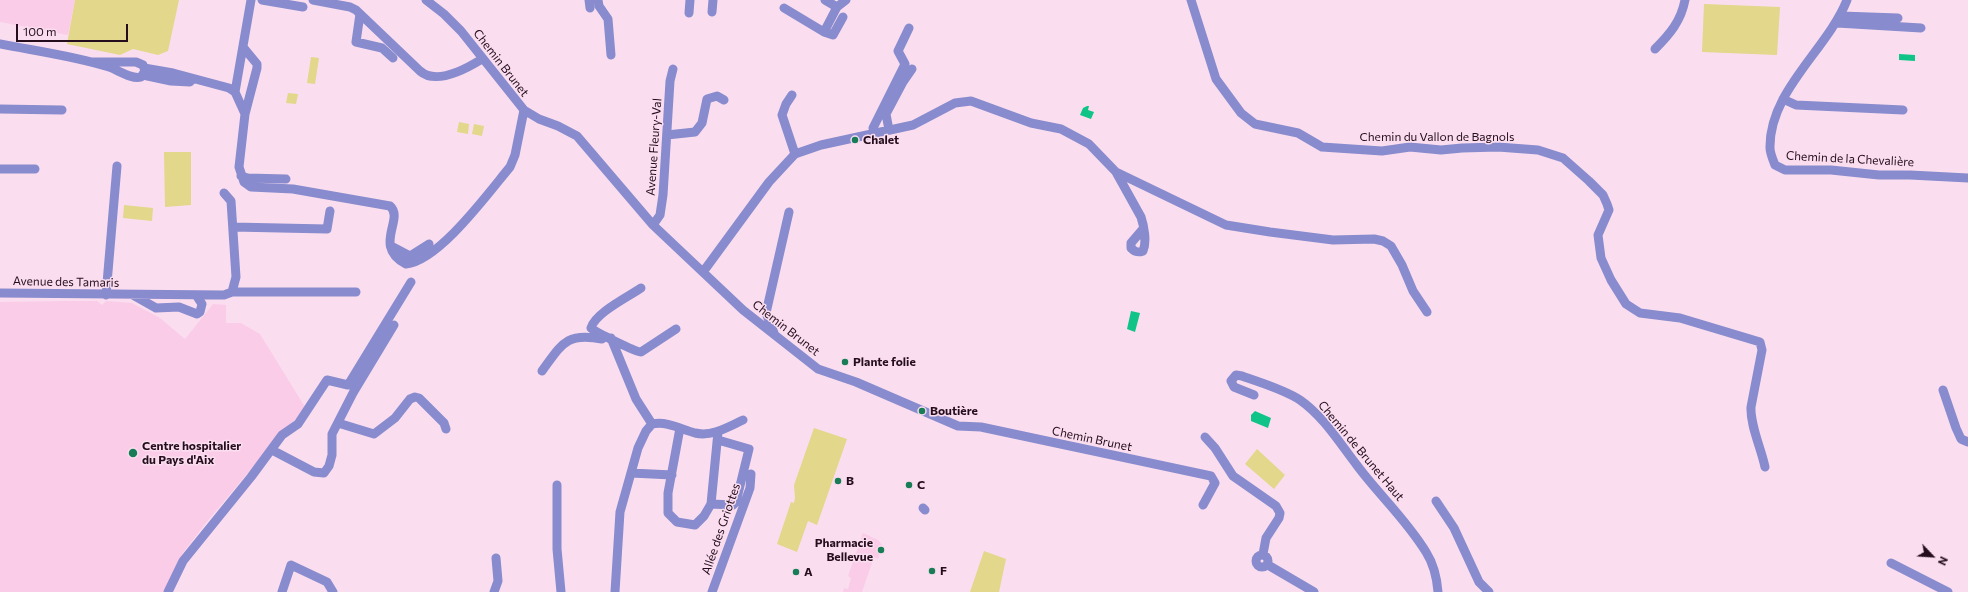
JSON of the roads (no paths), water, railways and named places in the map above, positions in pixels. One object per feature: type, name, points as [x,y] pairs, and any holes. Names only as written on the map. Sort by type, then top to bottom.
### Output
[{"type":"street","points":[[235,92],[251,0]]},
{"type":"street","points":[[262,0],[303,7]]},
{"type":"street","points":[[313,0],[350,7],[360,14],[420,71],[430,78],[441,77],[466,68],[482,59]]},
{"type":"street","points":[[598,0],[599,6],[608,19],[611,55]]},
{"type":"street","points":[[689,13],[690,0]]},
{"type":"street","points":[[712,12],[713,0]]},
{"type":"street","points":[[825,0],[837,7]]},
{"type":"street","points":[[824,32],[837,7],[846,0]]},
{"type":"street","name":"Chemin du Vallon de Bagnols","points":[[1191,0],[1216,79],[1241,113],[1255,124],[1298,133],[1322,147],[1382,151],[1410,147],[1441,150],[1498,146],[1538,150],[1563,158],[1603,195],[1607,204],[1609,210],[1598,235],[1600,258],[1611,280],[1626,304],[1640,314],[1680,318],[1756,340],[1762,345],[1751,417],[1765,467]]},
{"type":"street","points":[[1655,49],[1674,28],[1683,11],[1685,0]]},
{"type":"street","name":"Chemin de la Chevalière","points":[[1847,0],[1839,19],[1783,100],[1774,119],[1770,149],[1775,165],[1785,170],[1831,170],[1879,175],[1968,178]]},
{"type":"street","name":"Chemin Brunet","points":[[429,1],[461,31],[524,110],[539,119],[577,136],[653,225],[744,310],[818,368],[856,382],[958,426],[981,427],[1211,476],[1215,483],[1203,505]]},
{"type":"street","points":[[784,8],[824,32],[833,35],[843,17]]},
{"type":"street","points":[[360,14],[356,42],[382,48],[393,58]]},
{"type":"street","points":[[1839,19],[1898,18]]},
{"type":"street","points":[[1839,19],[1921,28]]},
{"type":"street","points":[[875,133],[872,128],[905,64],[898,51],[909,28]]},
{"type":"street","points":[[0,44],[93,62],[140,62],[144,71],[171,81],[205,83],[229,88],[235,92],[245,114]]},
{"type":"street","points":[[243,47],[257,64],[245,114],[239,167],[244,182],[251,187],[293,189],[390,206],[394,212],[390,246],[391,252],[401,262],[406,264],[414,264],[449,238],[510,167],[515,155],[524,110]]},
{"type":"street","points":[[93,62],[137,78],[144,71]]},
{"type":"street","points":[[130,76],[128,69],[132,63]]},
{"type":"street","name":"Avenue Fleury-Val","points":[[653,225],[660,216],[663,196],[670,81],[673,69]]},
{"type":"street","points":[[889,130],[886,114],[903,82],[912,69]]},
{"type":"street","points":[[237,81],[246,81],[256,73]]},
{"type":"street","points":[[792,95],[786,104],[782,115],[795,154]]},
{"type":"street","points":[[667,135],[695,132],[702,123],[707,99],[717,96],[724,100]]},
{"type":"street","points":[[1783,100],[1796,105],[1903,110]]},
{"type":"street","points":[[703,272],[769,182],[795,154],[820,145],[913,125],[955,103],[972,101],[1008,113],[1030,123],[1061,129],[1078,138],[1098,152],[1116,172],[1141,217],[1143,229]]},
{"type":"street","points":[[0,108],[62,110]]},
{"type":"street","points":[[106,295],[117,166]]},
{"type":"street","points":[[0,169],[35,169]]},
{"type":"street","points":[[1116,172],[1226,225],[1333,240],[1374,239],[1383,241],[1391,246],[1402,265],[1413,291],[1427,312]]},
{"type":"street","points":[[241,176],[248,178],[286,179]]},
{"type":"street","points":[[224,193],[231,201],[236,276],[232,292]]},
{"type":"street","points":[[233,227],[327,229],[330,211]]},
{"type":"street","points":[[774,333],[766,313],[789,212]]},
{"type":"street","points":[[390,246],[410,256],[429,244]]},
{"type":"street","points":[[168,592],[183,561],[272,450],[282,435],[298,424],[327,380],[348,385],[411,282]]},
{"type":"street","points":[[641,288],[602,314],[593,323],[591,328],[595,332],[611,338],[635,352],[641,352],[676,329]]},
{"type":"street","name":"Avenue des Tamaris","points":[[0,293],[224,295],[232,292],[356,292]]},
{"type":"street","name":"Avenue des Tamaris","points":[[132,295],[156,308],[179,307],[193,313],[200,312]]},
{"type":"street","points":[[196,295],[202,304],[200,312]]},
{"type":"street","points":[[200,312],[217,295]]},
{"type":"street","points":[[272,450],[314,472],[324,473],[329,466],[332,455],[332,434],[353,393],[394,325]]},
{"type":"street","points":[[542,371],[561,345],[578,336],[602,339],[611,338]]},
{"type":"street","points":[[611,338],[636,400],[652,424]]},
{"type":"street","name":"Chemin de Brunet Haut","points":[[1254,395],[1234,387],[1231,381],[1233,377],[1236,375],[1242,376],[1289,394],[1310,408],[1336,437],[1355,463],[1409,528],[1426,553],[1436,577],[1438,592]]},
{"type":"street","points":[[1943,390],[1961,439],[1968,442]]},
{"type":"street","points":[[338,423],[374,434],[395,418],[410,399],[415,397],[419,398],[444,423],[446,429]]},
{"type":"street","points":[[718,436],[743,420]]},
{"type":"street","points":[[616,592],[620,512],[638,448],[646,430],[652,424],[668,424],[696,434],[718,436],[749,449],[736,502],[733,505],[711,504]]},
{"type":"street","points":[[680,428],[668,493],[668,512],[677,522],[695,525],[704,516],[711,504],[718,436]]},
{"type":"street","points":[[1205,437],[1215,448],[1233,476],[1276,506],[1280,513],[1279,518],[1266,538],[1263,554],[1268,557],[1268,565],[1314,592]]},
{"type":"street","points":[[631,473],[672,475]]},
{"type":"street","name":"Allée des Griottes","points":[[712,592],[750,488],[751,474]]},
{"type":"street","points":[[557,486],[557,549],[561,592]]},
{"type":"street","points":[[1436,501],[1454,528],[1479,582],[1489,592]]},
{"type":"street","points":[[494,592],[498,581],[496,558]]},
{"type":"street","points":[[1892,563],[1948,592]]},
{"type":"street","points":[[282,592],[291,565],[327,582],[333,592]]},
{"type":"place","name":"Chalet","points":[[855,140]]},
{"type":"place","name":"Plante folie","points":[[845,362]]},
{"type":"place","name":"Boutière","points":[[922,411]]},
{"type":"place","name":"Centre hospitalier du Pays d'Aix","points":[[133,453]]},
{"type":"place","name":"B","points":[[838,481]]},
{"type":"place","name":"C","points":[[909,485]]},
{"type":"place","name":"Pharmacie Bellevue","points":[[881,550]]},
{"type":"place","name":"F","points":[[932,571]]},
{"type":"place","name":"A","points":[[796,572]]}]
